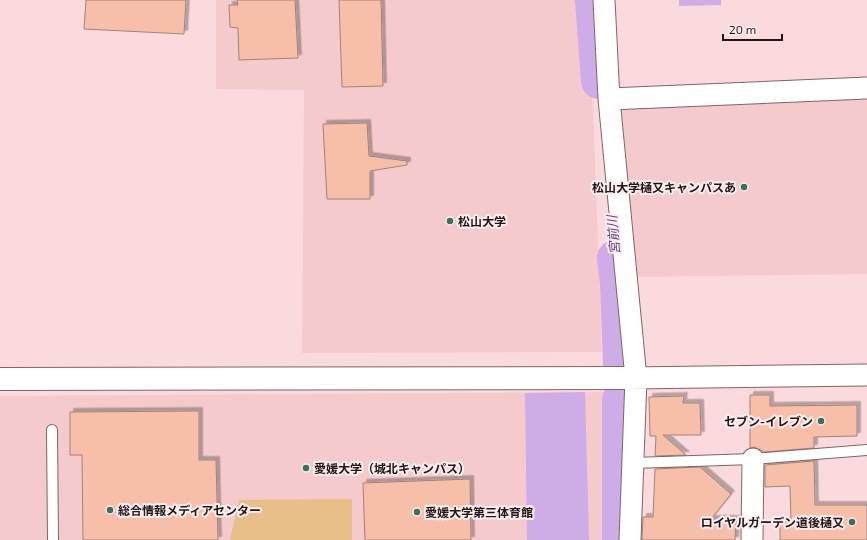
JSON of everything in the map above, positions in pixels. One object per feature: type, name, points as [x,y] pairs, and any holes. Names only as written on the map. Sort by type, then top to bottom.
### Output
[{"type":"street","points":[[604,0],[633,463],[630,540]]},
{"type":"street","points":[[609,99],[867,88]]},
{"type":"street","points":[[0,379],[627,378],[867,375]]},
{"type":"street","points":[[752,540],[753,459]]},
{"type":"lane","points":[[52,430],[53,540]]},
{"type":"lane","points":[[633,463],[753,459],[867,450]]},
{"type":"shaded area","name":"松山大学","points":[[216,0],[589,0],[602,352],[302,353],[304,90],[216,89]]},
{"type":"shaded area","points":[[679,0],[721,0],[721,5],[679,6]]},
{"type":"shaded area","name":"松山大学樋又キャンパスあ","points":[[867,96],[867,274],[623,277],[620,100]]},
{"type":"shaded area","points":[[585,392],[589,540],[527,540],[525,393]]},
{"type":"shaded area","name":"愛媛大学（城北キャンパス）","points":[[610,392],[614,540],[0,540],[0,396]]},
{"type":"shaded area","points":[[352,499],[352,540],[230,540],[239,500]]},
{"type":"building","points":[[86,0],[186,0],[184,34],[84,29]]},
{"type":"building","points":[[237,0],[295,0],[298,58],[239,60],[238,28],[230,27],[229,5],[238,5]]},
{"type":"building","points":[[339,0],[381,0],[383,86],[342,87]]},
{"type":"building","points":[[367,123],[369,156],[407,161],[407,165],[370,171],[370,199],[327,199],[323,124]]},
{"type":"building","points":[[750,395],[770,395],[770,406],[857,405],[857,436],[814,437],[814,448],[765,452],[754,447],[750,448]]},
{"type":"building","points":[[684,396],[683,403],[700,403],[701,435],[663,435],[686,455],[655,456],[656,436],[650,436],[649,397]]},
{"type":"building","points":[[199,411],[199,460],[216,460],[218,540],[83,540],[82,455],[70,455],[70,412]]},
{"type":"building","points":[[814,461],[815,505],[867,505],[867,540],[780,540],[780,522],[791,522],[790,486],[765,487],[765,465]]},
{"type":"building","points":[[700,467],[731,494],[711,519],[736,519],[735,540],[642,540],[643,517],[653,517],[655,469]]},
{"type":"building","name":"愛媛大学第三体育館","points":[[470,479],[471,540],[365,540],[363,483]]},
{"type":"waterway","name":"宮前川","points":[[593,0],[599,81]]},
{"type":"waterway","name":"宮前川","points":[[615,258],[618,284],[621,364]]},
{"type":"waterway","name":"宮前川","points":[[620,400],[620,540]]},
{"type":"place","name":"松山大学樋又キャンパスあ","points":[[744,187]]},
{"type":"place","name":"松山大学","points":[[450,221]]},
{"type":"place","name":"セブン-イレブン","points":[[821,421]]},
{"type":"place","name":"愛媛大学（城北キャンパス）","points":[[306,468]]},
{"type":"place","name":"総合情報メディアセンター","points":[[110,510]]},
{"type":"place","name":"愛媛大学第三体育館","points":[[417,512]]},
{"type":"place","name":"ロイヤルガーデン道後樋又","points":[[852,522]]}]
